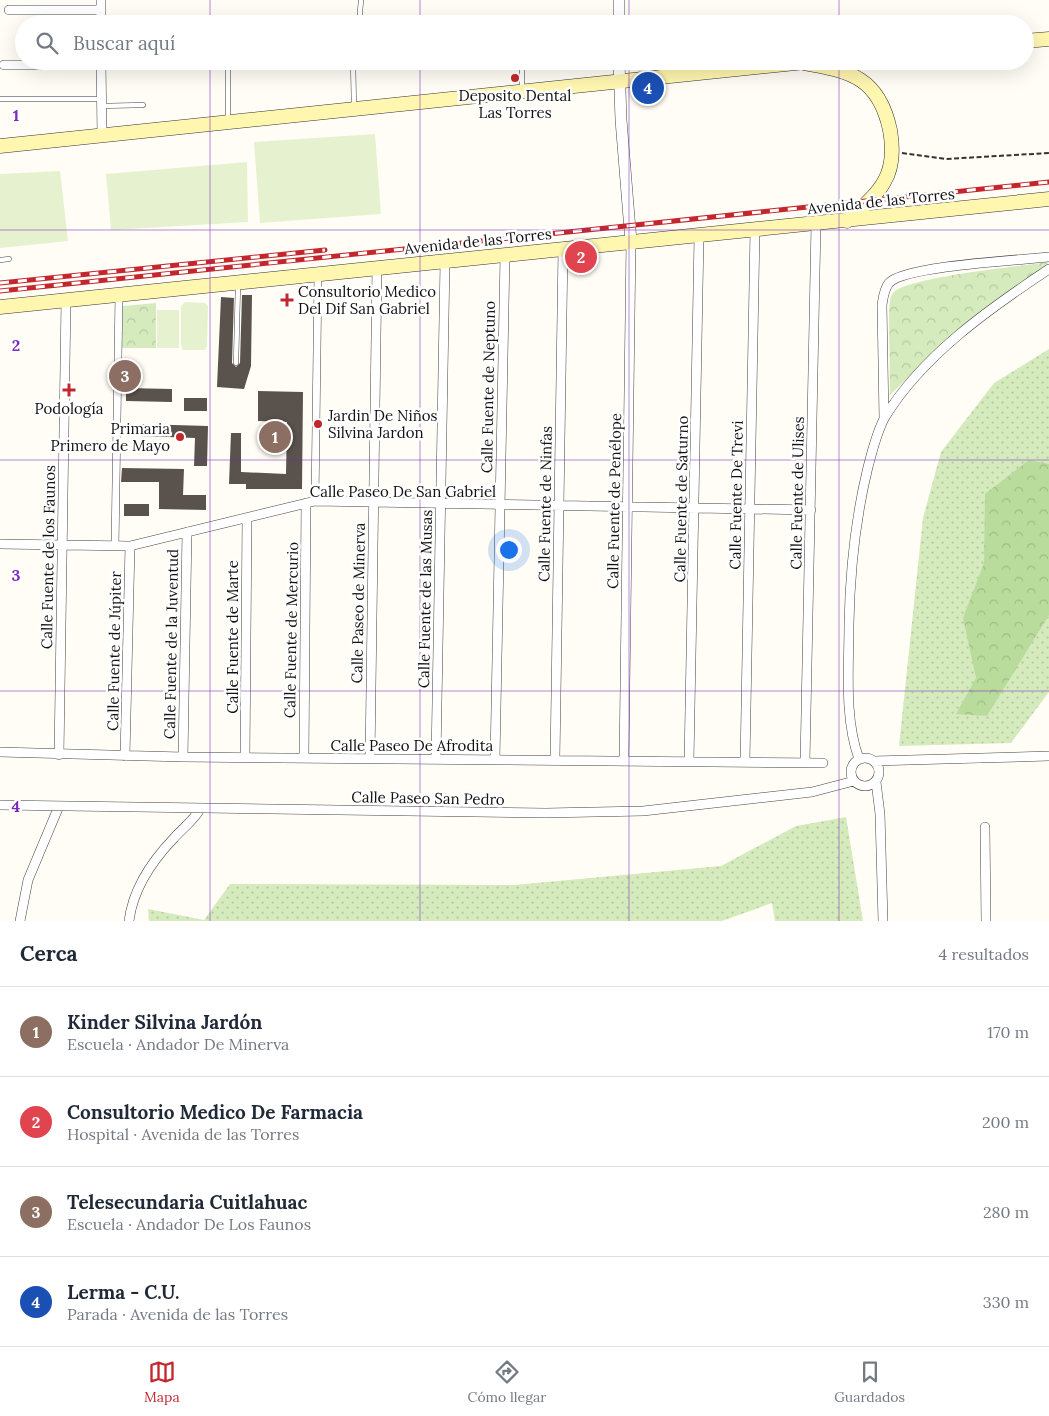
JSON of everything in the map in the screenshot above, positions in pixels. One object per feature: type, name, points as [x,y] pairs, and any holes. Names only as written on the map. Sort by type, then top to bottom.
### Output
[{"type":"main road","points":[[1034,40],[1049,39]]},
{"type":"main road","points":[[0,146],[724,70]]},
{"type":"main road","points":[[842,70],[862,80],[876,93],[887,115],[892,152],[884,182],[867,203],[847,221]]},
{"type":"main road","name":"Avenida de las Torres","points":[[0,307],[377,267],[699,237],[1049,199]]},
{"type":"street","points":[[101,0],[101,15]]},
{"type":"street","points":[[619,0],[619,15]]},
{"type":"street","points":[[9,10],[101,10]]},
{"type":"street","points":[[4,64],[15,64]]},
{"type":"street","points":[[100,70],[102,135]]},
{"type":"street","points":[[619,70],[631,242]]},
{"type":"street","name":"Calle Fuente de Ulises","points":[[806,762],[816,224]]},
{"type":"street","name":"Calle Fuente De Trevi","points":[[745,762],[755,230]]},
{"type":"street","name":"Calle Fuente de Saturno","points":[[689,761],[699,237]]},
{"type":"street","name":"Calle Fuente de Penélope","points":[[624,761],[631,242]]},
{"type":"street","name":"Calle Fuente de Ninfas","points":[[555,759],[563,250]]},
{"type":"street","name":"Calle Fuente de Neptuno","points":[[494,759],[505,256]]},
{"type":"street","points":[[884,419],[882,305],[884,293],[889,283],[902,274],[1049,257]]},
{"type":"street","name":"Calle Fuente de las Musas","points":[[436,758],[446,262]]},
{"type":"street","name":"Calle Paseo de Minerva","points":[[370,758],[377,267]]},
{"type":"street","points":[[859,759],[853,743],[851,721],[850,602],[852,553],[857,511],[871,455],[884,419],[909,383],[933,358],[1011,295],[1049,269]]},
{"type":"street","points":[[310,502],[318,274]]},
{"type":"street","points":[[115,546],[119,295]]},
{"type":"street","name":"Calle Fuente de los Faunos","points":[[59,755],[66,300]]},
{"type":"street","name":"Calle Paseo De San Gabriel","points":[[0,544],[130,546],[247,519],[310,502],[811,510]]},
{"type":"street","name":"Calle Fuente de Mercurio","points":[[304,758],[310,502]]},
{"type":"street","name":"Calle Fuente de Marte","points":[[245,756],[247,519]]},
{"type":"street","name":"Calle Fuente de la Juventud","points":[[183,757],[187,532]]},
{"type":"street","name":"Calle Fuente de Júpiter","points":[[125,756],[130,546]]},
{"type":"street","name":"Calle Paseo De Afrodita","points":[[0,752],[183,757],[245,756],[823,763]]},
{"type":"street","points":[[876,782],[867,787],[854,781],[851,770],[859,759],[865,758],[874,761],[1049,756]]},
{"type":"street","points":[[874,761],[880,773],[876,782],[880,814],[883,921]]},
{"type":"street","name":"Calle Paseo San Pedro","points":[[0,805],[546,813],[643,811],[812,792],[854,781]]},
{"type":"street","points":[[20,921],[28,880],[59,806]]},
{"type":"street","points":[[129,921],[135,896],[144,875],[160,852],[196,816],[200,809]]},
{"type":"street","points":[[985,827],[986,921]]},
{"type":"lane","points":[[360,15],[361,0]]},
{"type":"lane","points":[[228,70],[228,122]]},
{"type":"lane","points":[[353,70],[354,108]]},
{"type":"lane","points":[[522,70],[522,91]]},
{"type":"lane","points":[[0,98],[143,105]]},
{"type":"lane","points":[[0,260],[9,259]]},
{"type":"lane","points":[[236,363],[238,282]]},
{"type":"path","points":[[892,152],[946,159],[1049,153]]},
{"type":"green space","points":[[375,134],[381,214],[260,223],[254,142]]},
{"type":"green space","points":[[247,162],[248,222],[111,230],[106,174]]},
{"type":"green space","points":[[60,171],[68,241],[0,248],[0,174]]},
{"type":"green space","points":[[1049,262],[928,358],[890,395],[889,312],[890,299],[893,293],[902,287],[941,277]]},
{"type":"green space","points":[[185,302],[205,303],[208,306],[207,346],[205,350],[183,350],[181,345],[181,306]]},
{"type":"green space","points":[[156,303],[156,348],[122,348],[123,306]]},
{"type":"green space","points":[[157,310],[179,310],[179,348],[157,348]]},
{"type":"green space","points":[[1049,349],[1049,692],[1011,743],[899,746],[923,518],[941,452],[994,383]]},
{"type":"green space","points":[[1029,460],[1049,464],[1049,615],[987,716],[956,714],[976,678],[963,618],[984,563],[985,494]]},
{"type":"green space","points":[[846,817],[863,921],[775,921],[772,903],[722,921],[149,921],[148,909],[204,920],[230,884],[514,885],[721,866],[796,826]]},
{"type":"building","points":[[242,295],[252,295],[251,366],[244,389],[217,387],[221,297],[234,298],[232,363],[236,367],[240,363]]},
{"type":"building","points":[[126,388],[172,389],[172,402],[126,401]]},
{"type":"building","points":[[258,391],[303,392],[302,489],[246,489],[246,484],[229,484],[231,433],[241,433],[241,472],[286,474],[287,422],[258,421]]},
{"type":"building","points":[[184,398],[207,398],[207,411],[184,411]]},
{"type":"building","points":[[139,424],[208,426],[207,466],[194,466],[195,438],[139,436]]},
{"type":"building","points":[[122,468],[184,469],[183,495],[206,495],[206,510],[159,509],[159,482],[121,482]]},
{"type":"building","points":[[124,504],[149,504],[149,516],[124,516]]},
{"type":"railway","points":[[0,291],[1049,182]]},
{"type":"railway","points":[[0,283],[325,250]]},
{"type":"place","name":"Deposito Dental Las Torres","points":[[515,78]]},
{"type":"place","name":"Lerma - C.U.","points":[[648,88]]},
{"type":"place","name":"Consultorio Medico De Farmacia","points":[[581,257]]},
{"type":"place","name":"Consultorio Medico Del Dif San Gabriel","points":[[287,300]]},
{"type":"place","name":"Telesecundaria Cuitlahuac","points":[[125,376]]},
{"type":"place","name":"Podología","points":[[69,390]]},
{"type":"place","name":"Jardin De Niños Silvina Jardon","points":[[318,424]]},
{"type":"place","name":"Primaria Primero de Mayo","points":[[180,437]]},
{"type":"place","name":"Kinder Silvina Jardón","points":[[275,437]]}]
